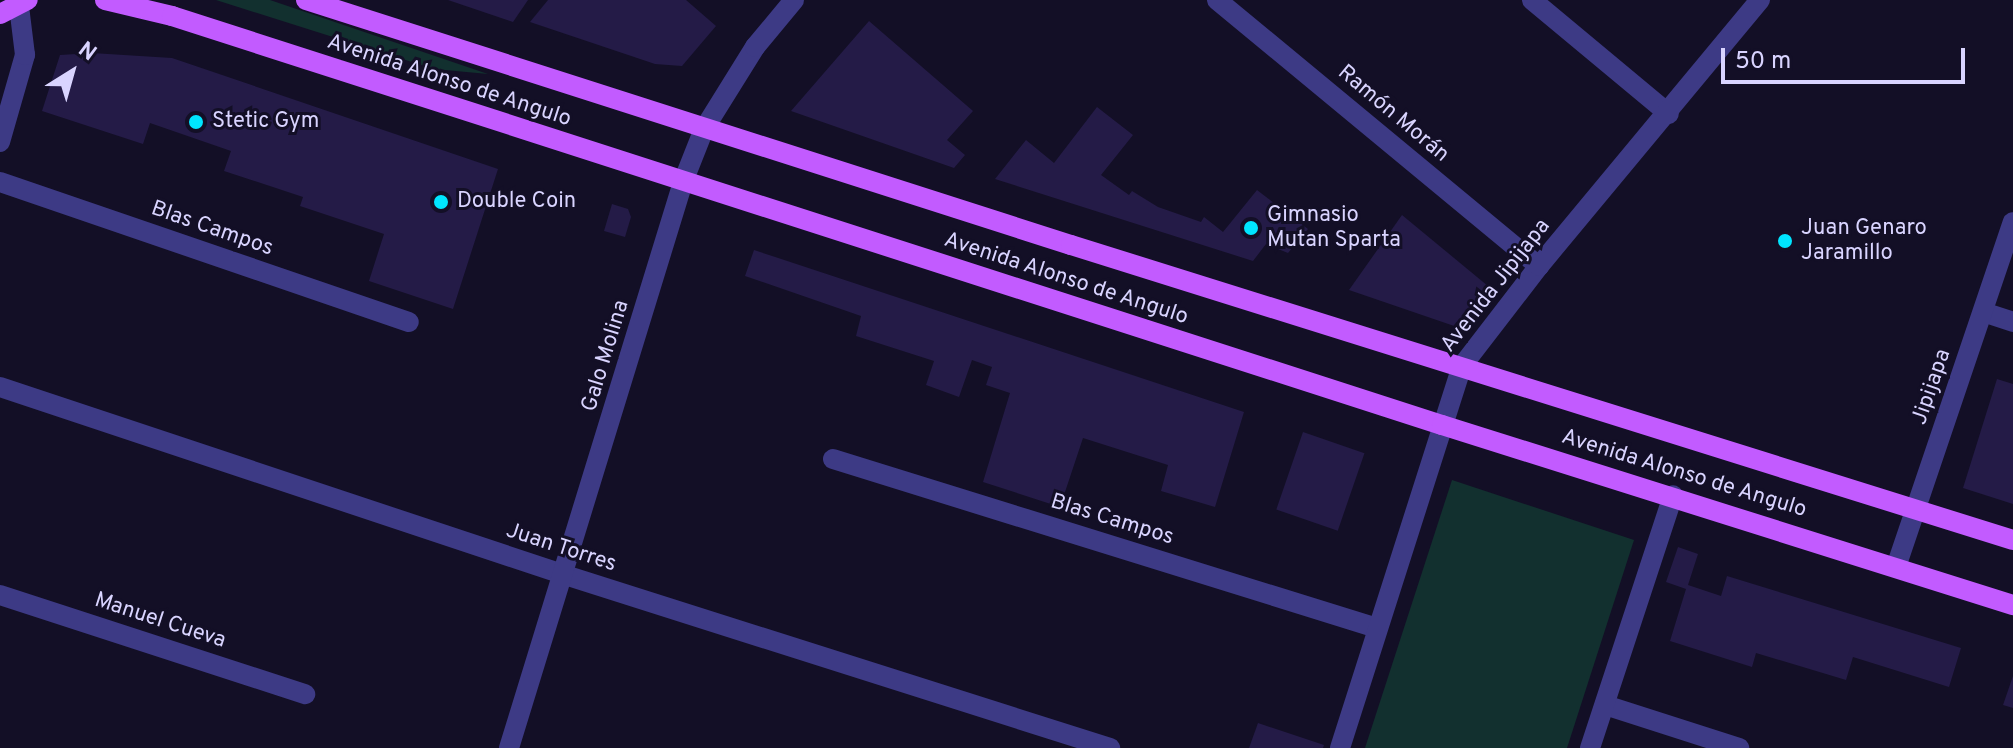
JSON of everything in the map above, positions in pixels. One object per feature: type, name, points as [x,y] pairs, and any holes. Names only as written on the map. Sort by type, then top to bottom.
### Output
[{"type":"main road","name":"Avenida Alonso de Angulo","points":[[105,0],[172,16],[1442,425],[1673,495],[2013,605]]},
{"type":"main road","name":"Avenida Alonso de Angulo","points":[[306,0],[704,129],[2013,540]]},
{"type":"street","name":"Galo Molina","points":[[509,748],[565,575],[683,182],[704,129],[755,47],[794,0]]},
{"type":"street","name":"Ramón Morán","points":[[1217,0],[1539,266]]},
{"type":"street","points":[[1532,0],[1669,114]]},
{"type":"street","name":"Avenida Jipijapa","points":[[1340,748],[1462,366],[1539,266],[1669,114],[1760,0]]},
{"type":"street","points":[[0,142],[25,55],[16,7]]},
{"type":"street","name":"Blas Campos","points":[[0,182],[409,322]]},
{"type":"street","name":"Jipijapa","points":[[1896,567],[2013,222]]},
{"type":"street","points":[[1983,312],[2013,322]]},
{"type":"street","name":"Juan Torres","points":[[0,387],[565,575],[1110,748]]},
{"type":"street","name":"Blas Campos","points":[[833,459],[1377,628]]},
{"type":"street","points":[[1590,748],[1673,495]]},
{"type":"street","name":"Manuel Cueva","points":[[0,595],[305,694]]},
{"type":"street","points":[[1605,705],[1739,748]]},
{"type":"green space","points":[[216,0],[270,0],[488,74],[434,69]]},
{"type":"green space","points":[[1452,480],[1634,540],[1567,748],[1365,748]]},
{"type":"building","points":[[448,0],[528,0],[513,22]]},
{"type":"building","points":[[548,0],[686,0],[716,26],[682,66],[655,64],[530,22]]},
{"type":"building","points":[[869,21],[973,111],[947,140],[965,155],[954,168],[791,111]]},
{"type":"building","points":[[92,53],[172,58],[498,169],[453,309],[369,281],[384,234],[300,206],[303,197],[224,171],[231,151],[150,123],[143,144],[42,111],[60,55]]},
{"type":"building","points":[[1097,107],[1133,135],[1101,175],[1129,195],[1132,191],[1158,207],[1201,222],[1204,217],[1223,232],[1257,190],[1308,229],[1288,253],[1266,244],[1253,261],[995,179],[1026,140],[1054,163]]},
{"type":"building","points":[[612,204],[628,209],[631,217],[625,237],[604,231]]},
{"type":"building","points":[[1402,215],[1494,291],[1460,328],[1349,290]]},
{"type":"building","points":[[754,250],[1244,412],[1215,507],[1161,491],[1168,465],[1083,438],[1060,507],[983,482],[1010,393],[986,385],[992,367],[972,360],[959,397],[926,385],[934,361],[856,336],[861,316],[745,276]]},
{"type":"building","points":[[1997,379],[2013,384],[2013,504],[1963,488]]},
{"type":"building","points":[[1303,432],[1364,453],[1338,531],[1276,510]]},
{"type":"building","points":[[1678,547],[1698,554],[1688,585],[1721,596],[1727,576],[1961,648],[1949,687],[1853,657],[1846,680],[1756,653],[1752,667],[1670,641],[1686,589],[1666,582]]},
{"type":"building","points":[[2013,676],[2013,708],[2003,705]]},
{"type":"building","points":[[1258,723],[1324,745],[1323,748],[1249,748]]},
{"type":"place","name":"Stetic Gym","points":[[196,122]]},
{"type":"place","name":"Double Coin","points":[[441,202]]},
{"type":"place","name":"Gimnasio Mutan Sparta","points":[[1251,228]]},
{"type":"place","name":"Juan Genaro Jaramillo","points":[[1785,241]]}]
